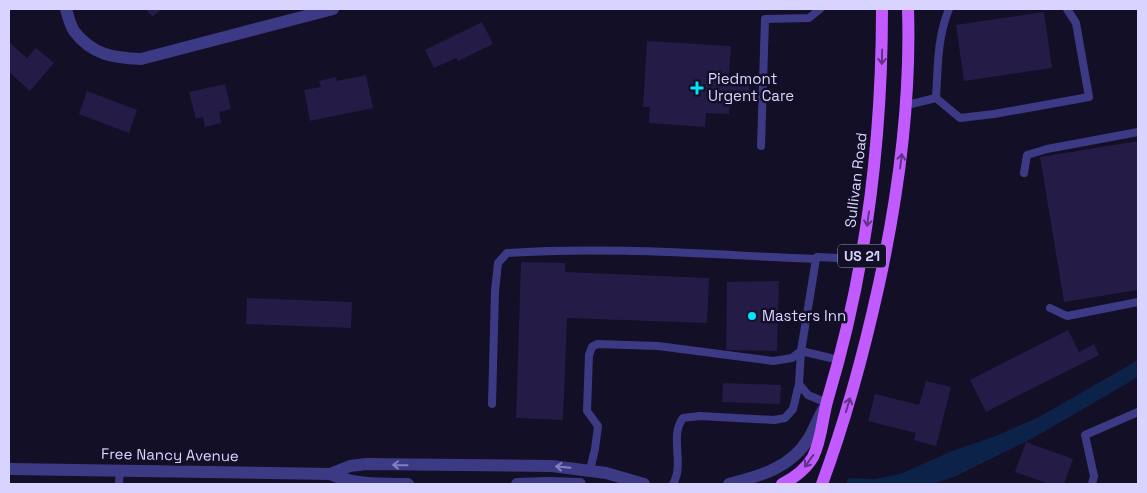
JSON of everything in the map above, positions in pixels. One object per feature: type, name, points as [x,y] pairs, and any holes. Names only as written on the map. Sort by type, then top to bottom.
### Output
[{"type":"main road","name":"Sullivan Road","points":[[782,484],[800,472],[813,456],[839,360],[862,259],[878,135],[882,9]]},
{"type":"main road","name":"US 21","points":[[823,484],[858,373],[897,193],[907,105],[908,9]]},
{"type":"street","points":[[66,9],[74,30],[92,48],[116,58],[141,59],[333,9]]},
{"type":"street","points":[[729,484],[774,470],[795,456],[808,440],[826,403]]},
{"type":"street","name":"Free Nancy Avenue","points":[[330,474],[350,466],[376,464],[542,466],[590,470],[644,484]]},
{"type":"street","name":"Free Nancy Avenue","points":[[9,469],[330,474],[360,482],[408,484]]},
{"type":"street","points":[[517,484],[574,484]]},
{"type":"lane","points":[[761,146],[765,19],[809,18],[820,9]]},
{"type":"lane","points":[[936,98],[939,44],[949,9]]},
{"type":"lane","points":[[936,98],[960,118],[994,114],[1089,97],[1076,23],[1067,9]]},
{"type":"lane","points":[[907,105],[936,98]]},
{"type":"lane","points":[[1024,173],[1027,155],[1047,148],[1138,132]]},
{"type":"lane","points":[[492,404],[495,291],[498,263],[507,253],[543,250],[602,250],[816,259],[817,257],[862,259]]},
{"type":"lane","points":[[672,484],[676,479],[679,464],[678,429],[683,418],[700,416],[774,420],[785,418],[793,409],[800,384],[801,351],[816,259]]},
{"type":"lane","points":[[1050,308],[1067,316],[1138,302]]},
{"type":"lane","points":[[590,470],[598,426],[587,411],[588,355],[592,347],[597,344],[658,346],[773,361],[792,358],[801,351]]},
{"type":"lane","points":[[801,351],[839,360]]},
{"type":"lane","points":[[800,384],[808,395],[826,403]]},
{"type":"lane","points":[[1092,484],[1094,476],[1085,435],[1138,412]]},
{"type":"lane","points":[[119,484],[120,470]]},
{"type":"water","points":[[1138,360],[1138,377],[1035,437],[954,477],[932,484],[846,484],[848,478],[875,479],[900,474],[952,451],[993,437],[1039,417]]},
{"type":"building","points":[[146,9],[162,9],[152,17]]},
{"type":"building","points":[[1044,12],[1052,68],[964,81],[956,25]]},
{"type":"building","points":[[482,22],[493,44],[458,61],[456,58],[434,68],[425,50]]},
{"type":"building","name":"Piedmont Urgent Care","points":[[647,41],[731,46],[729,75],[750,76],[749,101],[730,99],[729,114],[706,113],[705,127],[649,123],[650,107],[643,107]]},
{"type":"building","points":[[9,42],[27,58],[36,48],[54,63],[30,91],[9,72]]},
{"type":"building","points":[[366,75],[373,108],[310,121],[304,90],[321,87],[319,81],[336,77],[337,81]]},
{"type":"building","points":[[225,84],[231,109],[219,112],[221,123],[205,127],[203,117],[196,119],[189,92]]},
{"type":"building","points":[[87,91],[137,110],[129,133],[79,114]]},
{"type":"building","points":[[1138,141],[1138,290],[1064,302],[1040,157]]},
{"type":"building","points":[[521,262],[565,263],[565,272],[709,278],[707,323],[567,318],[563,420],[516,418]]},
{"type":"building","name":"Masters Inn","points":[[779,281],[777,351],[726,350],[727,282]]},
{"type":"building","points":[[247,298],[352,302],[351,328],[246,324]]},
{"type":"building","points":[[1068,330],[1079,352],[1094,344],[1099,355],[986,412],[970,380]]},
{"type":"building","points":[[926,381],[951,387],[936,446],[914,440],[916,433],[868,421],[875,394],[919,405]]},
{"type":"building","points":[[723,383],[781,385],[780,404],[722,402]]},
{"type":"building","points":[[1026,442],[1073,459],[1064,484],[1049,484],[1015,472]]},
{"type":"place","name":"Piedmont Urgent Care","points":[[697,88]]},
{"type":"place","name":"Masters Inn","points":[[752,316]]}]
